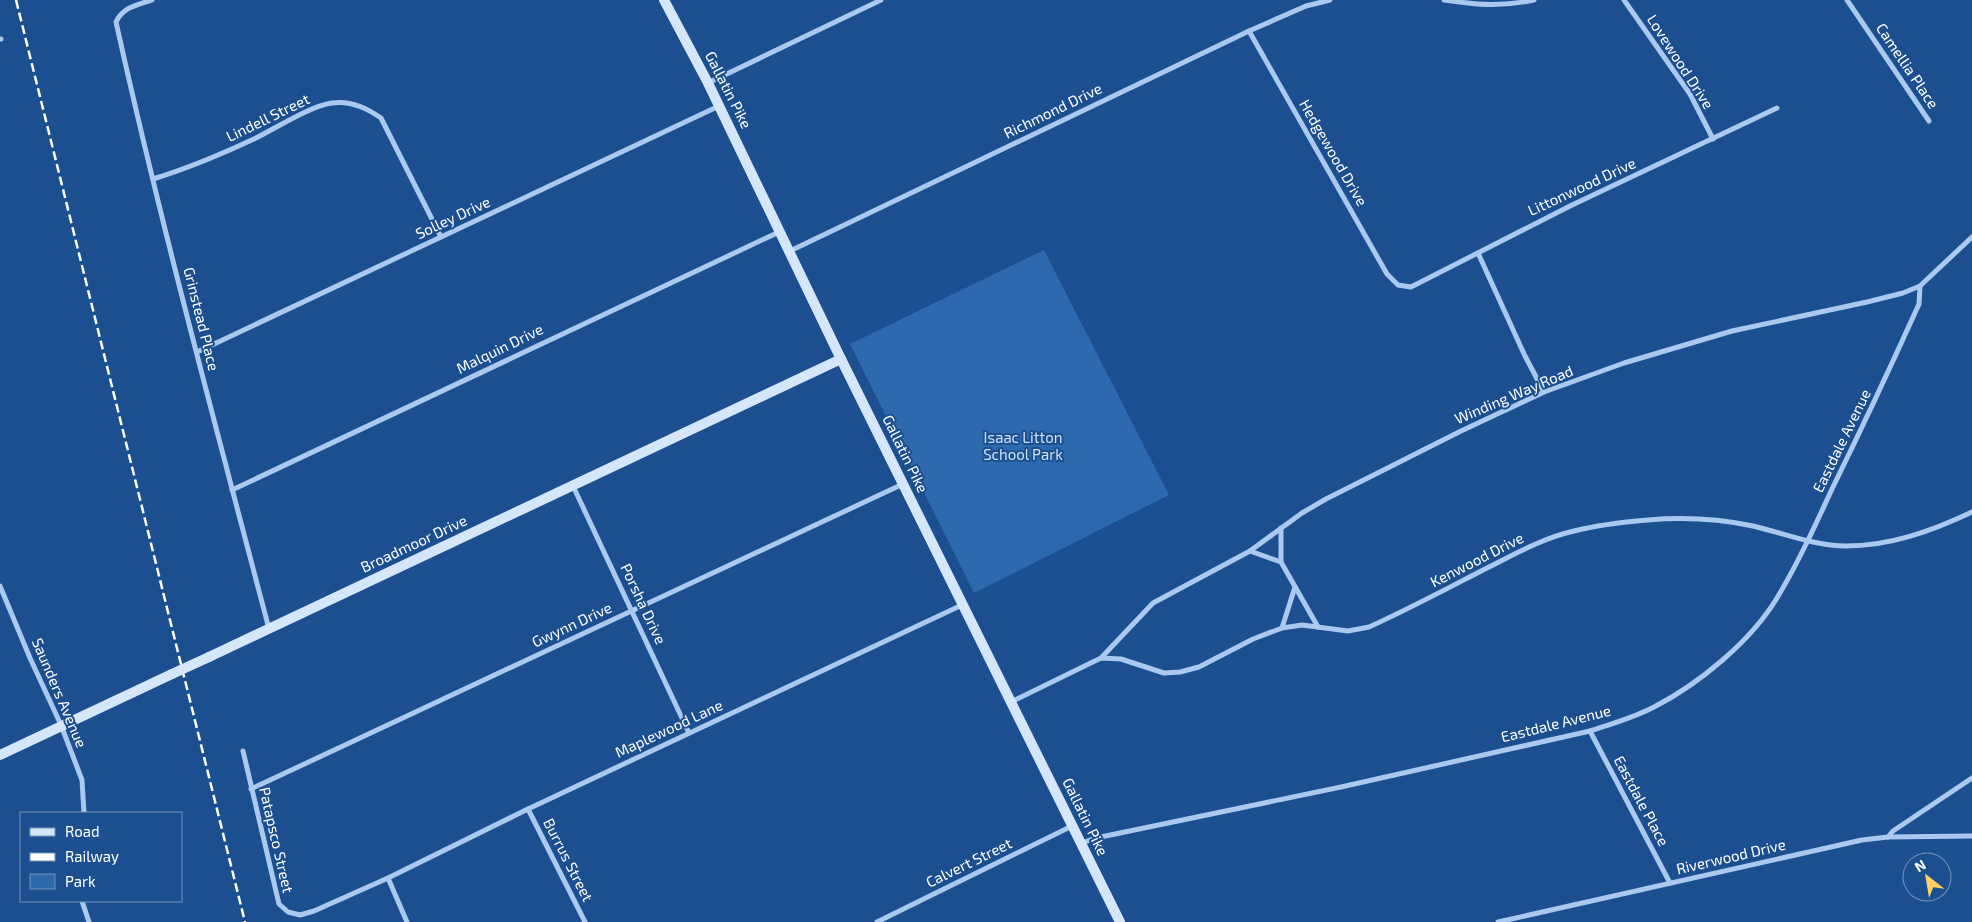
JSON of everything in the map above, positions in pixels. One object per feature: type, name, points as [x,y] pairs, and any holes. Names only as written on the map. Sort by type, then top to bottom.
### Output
[{"type":"main road","name":"Gallatin Pike","points":[[664,0],[720,106],[962,606],[1120,922]]},
{"type":"main road","name":"Broadmoor Drive","points":[[0,755],[841,358]]},
{"type":"street","name":"Grinstead Place","points":[[152,0],[128,8],[119,14],[116,22],[153,179],[269,628]]},
{"type":"street","points":[[708,83],[881,0]]},
{"type":"street","name":"Richmond Drive","points":[[790,251],[1249,31],[1306,6],[1330,0]]},
{"type":"street","points":[[1444,0],[1474,5],[1499,5],[1534,0]]},
{"type":"street","name":"Lovewood Drive","points":[[1624,0],[1690,94],[1713,139]]},
{"type":"street","name":"Camellia Place","points":[[1848,0],[1929,121]]},
{"type":"street","name":"Hedgewood Drive","points":[[1249,31],[1387,274],[1398,285]]},
{"type":"street","name":"Lindell Street","points":[[153,179],[192,167],[224,154],[315,108],[332,103],[354,104],[369,109],[382,118],[441,237]]},
{"type":"street","name":"Solley Drive","points":[[197,352],[720,106]]},
{"type":"street","name":"Littonwood Drive","points":[[1398,285],[1411,287],[1561,210],[1777,108]]},
{"type":"street","name":"Malquin Drive","points":[[232,490],[780,232]]},
{"type":"street","name":"Winding Way Road","points":[[1102,658],[1153,603],[1250,551],[1302,512],[1461,431],[1544,392],[1624,364],[1732,330],[1901,294],[1920,286],[1972,237]]},
{"type":"street","points":[[1478,253],[1525,356],[1544,392]]},
{"type":"street","name":"Eastdale Avenue","points":[[1082,844],[1096,838],[1341,787],[1590,731],[1628,719],[1653,708],[1692,683],[1724,658],[1753,630],[1776,599],[1808,540],[1864,426],[1919,304],[1920,286]]},
{"type":"street","name":"Gwynn Drive","points":[[251,788],[903,484]]},
{"type":"street","name":"Porsha Drive","points":[[573,486],[689,732]]},
{"type":"street","name":"Kenwood Drive","points":[[1102,658],[1121,659],[1164,673],[1180,672],[1199,667],[1253,639],[1282,628],[1302,625],[1348,631],[1369,627],[1539,543],[1582,529],[1650,520],[1718,520],[1844,546],[1878,544],[1911,536],[1944,525],[1972,512]]},
{"type":"street","points":[[1281,528],[1281,562],[1318,627]]},
{"type":"street","points":[[1250,551],[1281,562]]},
{"type":"street","name":"Saunders Avenue","points":[[0,586],[61,725],[82,780],[84,812]]},
{"type":"street","points":[[1282,628],[1295,586]]},
{"type":"street","name":"Maplewood Lane","points":[[388,878],[689,732],[962,606]]},
{"type":"street","points":[[1011,702],[1102,658]]},
{"type":"street","name":"Eastdale Place","points":[[1590,731],[1670,883]]},
{"type":"street","name":"Patapsco Street","points":[[243,751],[279,904],[288,912],[300,915],[314,911],[388,878]]},
{"type":"street","points":[[1888,837],[1893,831],[1972,778]]},
{"type":"street","name":"Burrus Street","points":[[528,809],[585,922]]},
{"type":"street","name":"Calvert Street","points":[[877,922],[1072,826]]},
{"type":"street","name":"Riverwood Drive","points":[[1498,922],[1853,842],[1888,837],[1972,836]]},
{"type":"street","points":[[388,878],[407,922]]},
{"type":"street","points":[[82,902],[89,922]]},
{"type":"green space","name":"Isaac Litton School Park","points":[[1044,250],[1169,495],[974,593],[850,344]]},
{"type":"railway","points":[[16,0],[245,922]]}]
